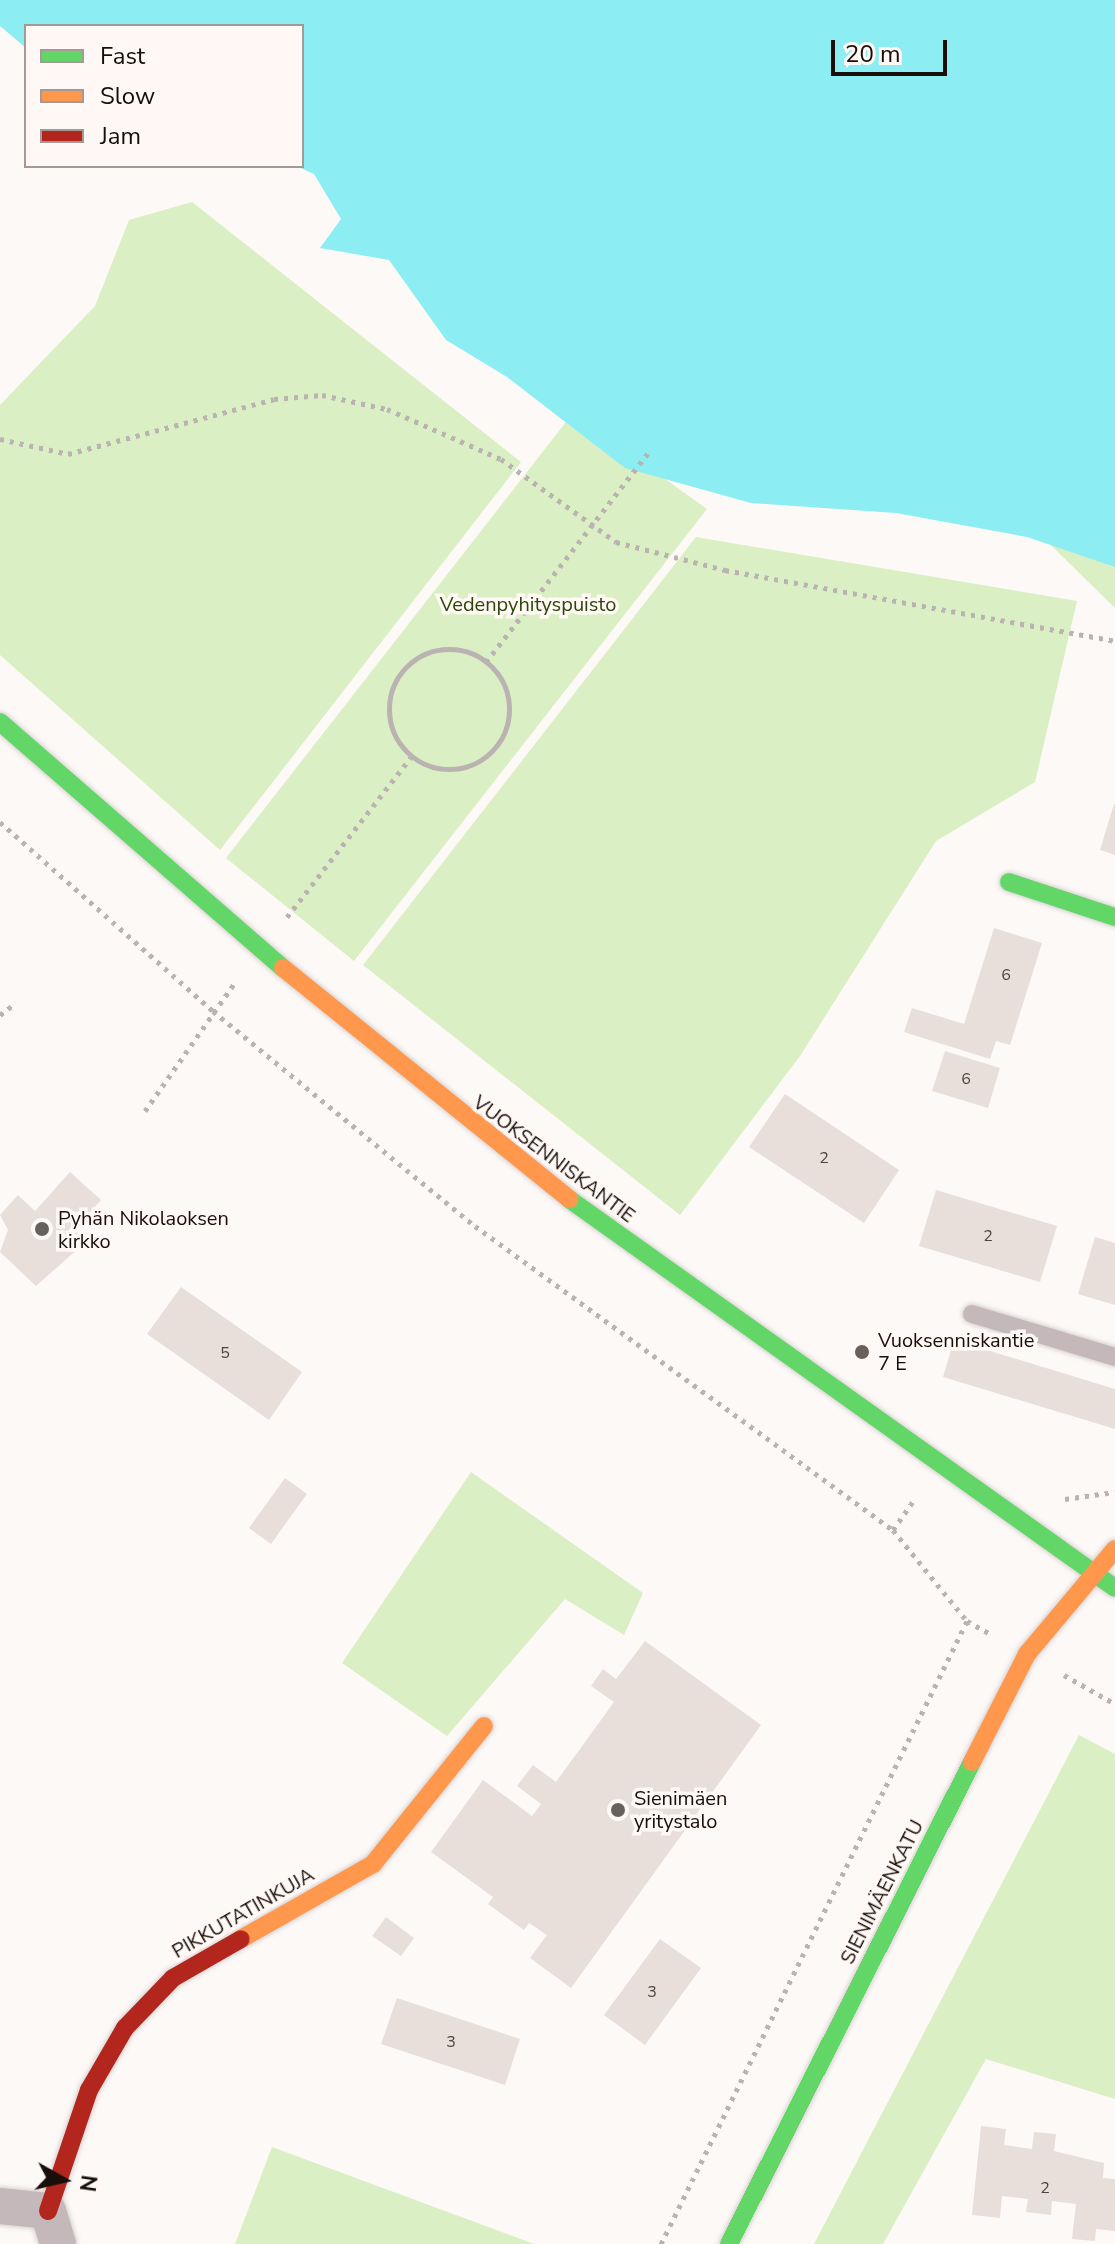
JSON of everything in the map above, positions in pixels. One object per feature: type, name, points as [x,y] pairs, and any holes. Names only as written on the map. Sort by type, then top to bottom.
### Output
[{"type":"street","name":"VUOKSENNISKANTIE","points":[[0,722],[126,837],[457,1113],[667,1274],[1115,1588]]},
{"type":"street","points":[[1009,882],[1115,917]]},
{"type":"street","name":"SIENIMÄENKATU","points":[[729,2244],[1027,1654],[1115,1549]]},
{"type":"street","name":"PIKKUTATINKUJA","points":[[53,2228],[89,2090],[125,2028],[173,1978],[373,1864],[484,1726]]},
{"type":"street","points":[[0,2206],[53,2228]]},
{"type":"lane","points":[[972,1314],[1115,1357]]},
{"type":"path","points":[[0,439],[68,454],[274,399],[322,395],[387,409],[501,459],[590,528],[616,542],[725,570],[1115,641]]},
{"type":"path","points":[[486,662],[648,453]]},
{"type":"path","points":[[442,650],[470,652],[486,662],[508,697],[502,738],[489,754],[451,770],[411,757],[391,726],[388,707],[401,672],[442,650]]},
{"type":"path","points":[[296,906],[411,757]]},
{"type":"path","points":[[0,822],[213,1011],[475,1226],[893,1530],[967,1621],[1115,1704]]},
{"type":"path","points":[[145,1111],[213,1011],[243,973]]},
{"type":"path","points":[[0,1015],[16,1003]]},
{"type":"path","points":[[661,2244],[967,1621]]},
{"type":"green space","points":[[192,202],[521,462],[220,850],[0,655],[0,405],[95,306],[129,220]]},
{"type":"green space","name":"Vedenpyhityspuisto","points":[[573,413],[707,509],[354,961],[226,858]]},
{"type":"green space","points":[[1014,509],[1115,537],[1115,608]]},
{"type":"green space","points":[[696,537],[1077,601],[1035,782],[936,841],[800,1056],[680,1215],[363,965]]},
{"type":"green space","points":[[471,1472],[643,1593],[624,1635],[565,1599],[447,1736],[342,1663]]},
{"type":"green space","points":[[1079,1735],[1115,1754],[1115,2099],[986,2059],[883,2244],[814,2244]]},
{"type":"green space","points":[[272,2147],[534,2244],[235,2244]]},
{"type":"water","points":[[0,0],[1115,0],[1115,567],[1027,537],[896,513],[751,503],[625,468],[507,377],[446,340],[389,260],[320,248],[341,219],[314,174],[300,168],[304,168],[304,24],[24,24],[24,46],[0,26]]},
{"type":"building","points":[[1115,804],[1115,855],[1100,850]]},
{"type":"building","points":[[994,928],[1042,943],[1010,1045],[996,1041],[990,1059],[904,1032],[912,1008],[964,1024]]},
{"type":"building","points":[[945,1051],[1000,1068],[988,1108],[932,1091]]},
{"type":"building","points":[[785,1094],[899,1170],[864,1223],[749,1147]]},
{"type":"building","name":"Pyhän Nikolaoksen kirkko","points":[[70,1172],[101,1200],[76,1228],[88,1240],[36,1286],[0,1252],[8,1230],[0,1215],[18,1195],[35,1211]]},
{"type":"building","points":[[936,1190],[1057,1226],[1040,1282],[919,1246]]},
{"type":"building","points":[[1095,1237],[1115,1243],[1115,1305],[1078,1294]]},
{"type":"building","points":[[181,1287],[302,1372],[269,1420],[147,1334]]},
{"type":"building","points":[[954,1340],[1115,1389],[1115,1429],[943,1377]]},
{"type":"building","points":[[285,1478],[307,1494],[271,1544],[249,1528]]},
{"type":"building","name":"Sienimäen yritystalo","points":[[645,1641],[761,1725],[571,1988],[530,1958],[547,1935],[529,1923],[524,1930],[488,1904],[493,1897],[431,1852],[483,1780],[532,1816],[541,1804],[517,1786],[533,1765],[556,1782],[614,1702],[591,1686],[603,1669],[616,1679]]},
{"type":"building","points":[[386,1917],[414,1938],[401,1956],[372,1936]]},
{"type":"building","points":[[660,1939],[701,1968],[645,2045],[604,2015]]},
{"type":"building","points":[[397,1998],[520,2039],[505,2085],[381,2044]]},
{"type":"building","points":[[981,2126],[1006,2129],[1004,2145],[1032,2149],[1034,2132],[1056,2134],[1054,2151],[1104,2163],[1103,2178],[1115,2179],[1115,2231],[1096,2229],[1095,2241],[1072,2239],[1076,2204],[1052,2201],[1051,2215],[1026,2212],[1028,2199],[1002,2196],[1000,2218],[972,2215]]},
{"type":"traffic: fast","points":[[0,722],[283,968]]},
{"type":"traffic: fast","points":[[1009,882],[1115,917]]},
{"type":"traffic: fast","points":[[569,1199],[1115,1588]]},
{"type":"traffic: fast","points":[[729,2244],[972,1762]]},
{"type":"traffic: slow","points":[[283,968],[569,1199]]},
{"type":"traffic: slow","points":[[972,1762],[1027,1654],[1115,1549]]},
{"type":"traffic: slow","points":[[241,1939],[373,1864],[484,1726]]},
{"type":"traffic: jam","points":[[48,2211],[89,2090],[125,2028],[173,1978],[241,1939]]},
{"type":"place","name":"Pyhän Nikolaoksen kirkko","points":[[42,1229]]},
{"type":"place","name":"Vuoksenniskantie 7 E","points":[[862,1352]]},
{"type":"place","name":"Sienimäen yritystalo","points":[[618,1810]]}]
